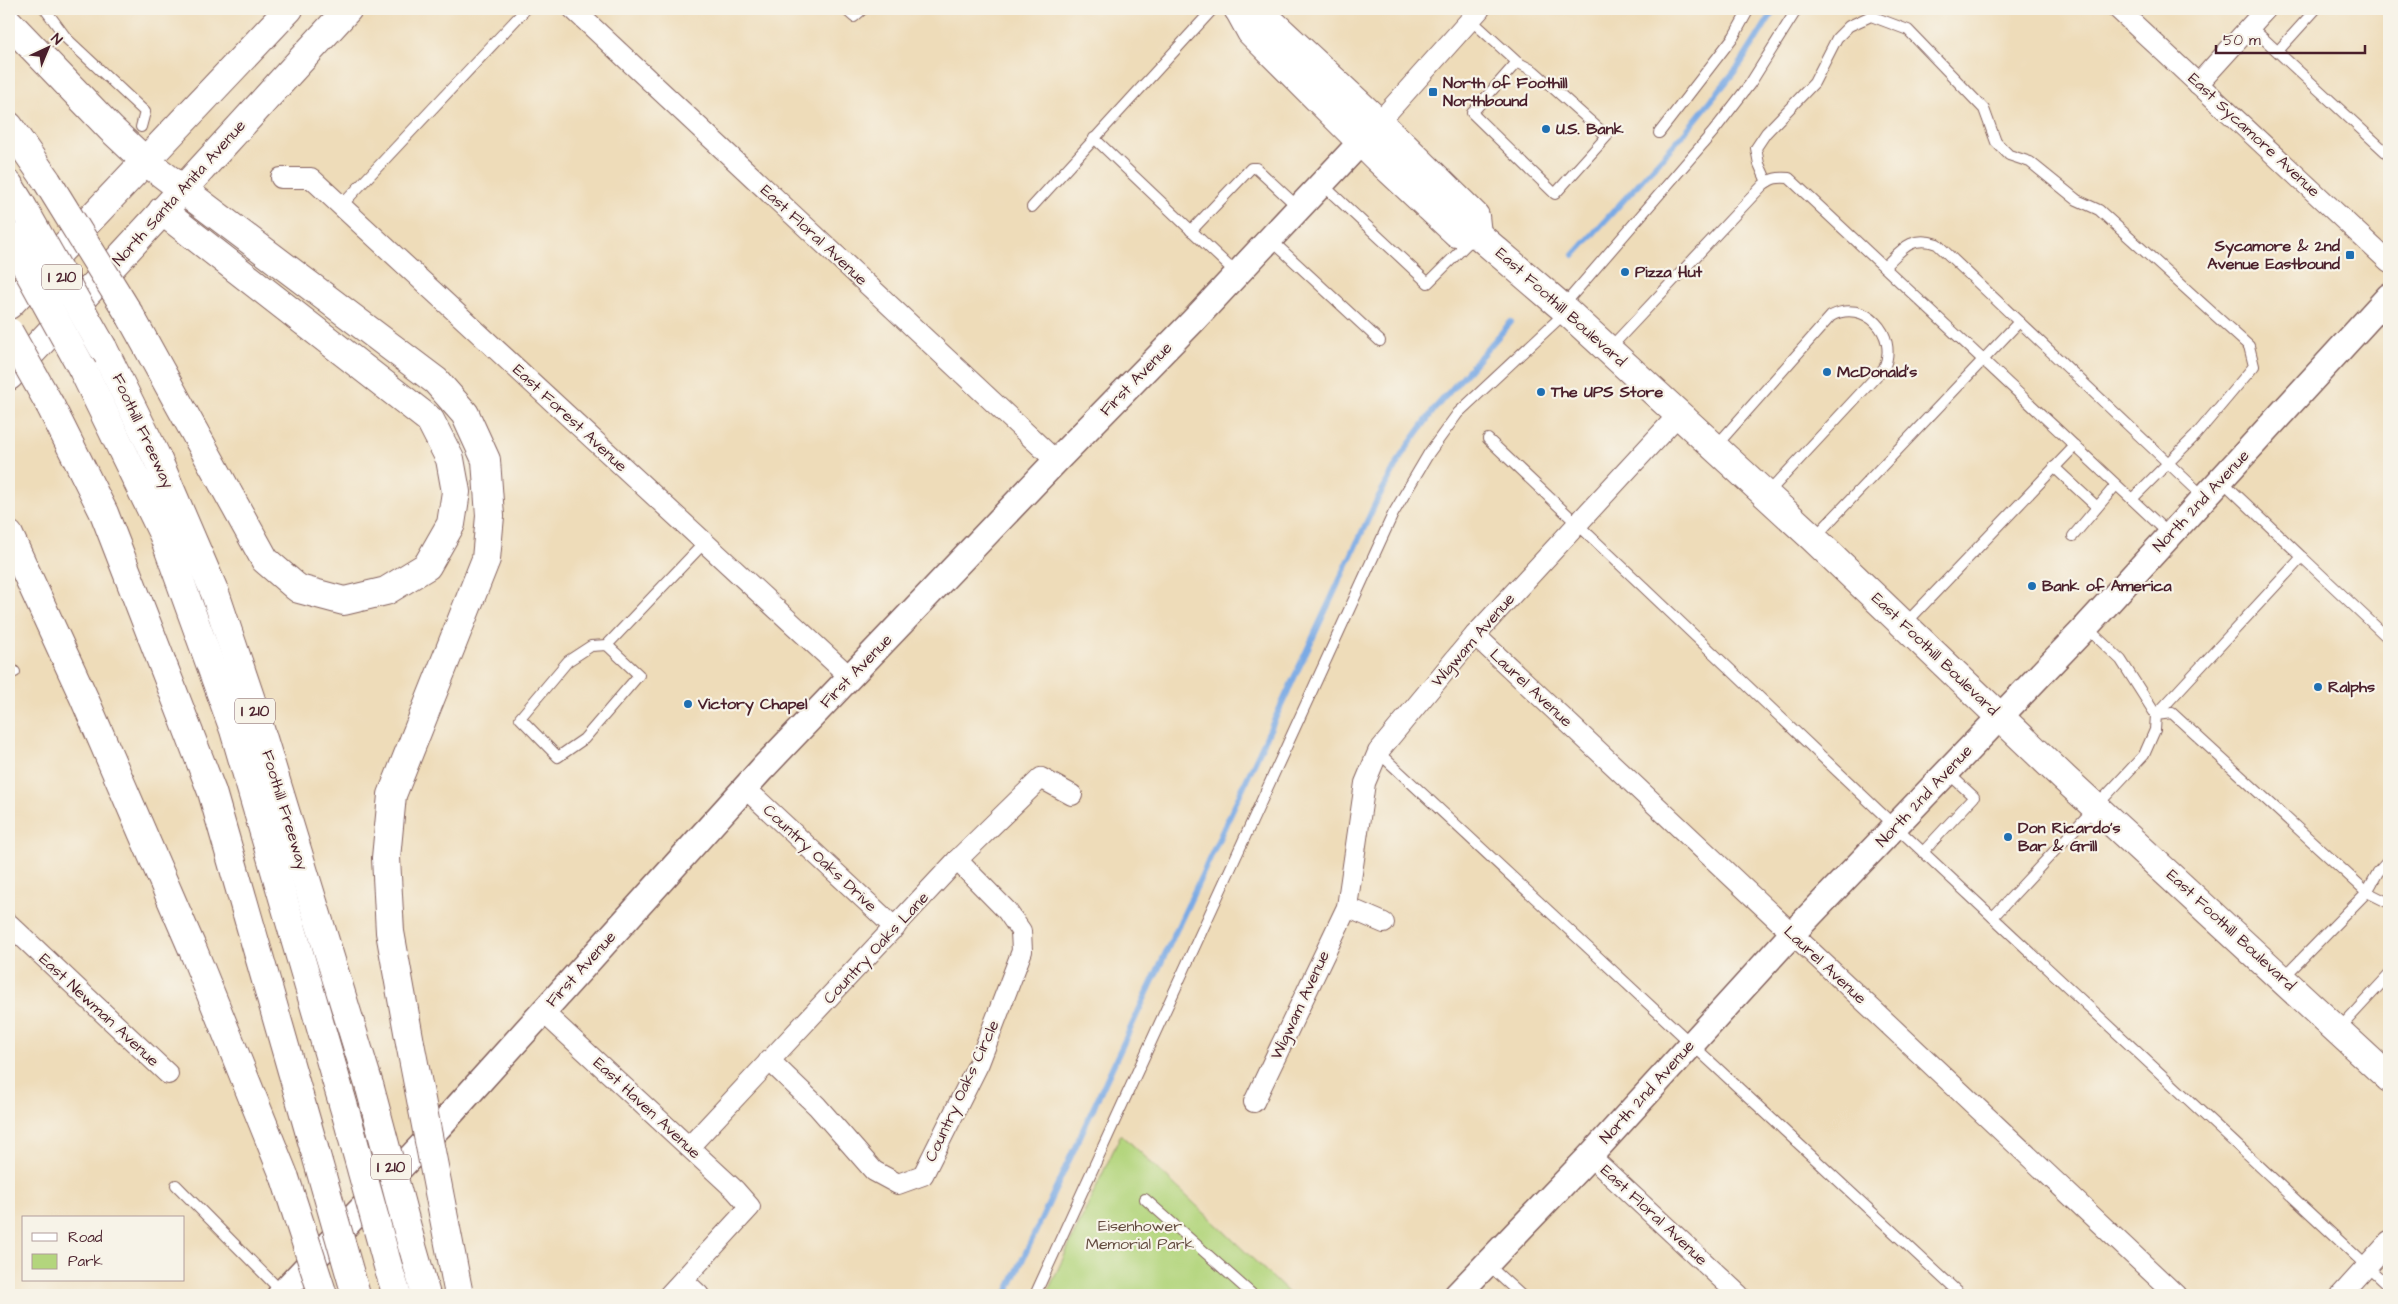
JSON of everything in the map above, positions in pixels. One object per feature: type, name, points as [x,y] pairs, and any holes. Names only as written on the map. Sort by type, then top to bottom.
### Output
[{"type":"main road","points":[[9,305],[289,9]]},
{"type":"main road","name":"North Santa Anita Avenue","points":[[9,376],[108,273],[182,189],[348,9]]},
{"type":"main road","points":[[1230,9],[1271,22],[1379,122],[1475,216],[1477,234]]},
{"type":"main road","name":"East Foothill Boulevard","points":[[1230,9],[1361,142],[1458,233],[1477,234],[1510,260],[1562,307],[1766,494],[2096,807],[2389,1078]]},
{"type":"main road","points":[[9,23],[111,129],[145,161],[436,380],[465,414],[486,460],[490,516],[486,559],[392,795],[386,858],[390,932],[459,1295]]},
{"type":"main road","points":[[9,126],[47,181],[131,317],[265,560],[299,589],[344,601],[386,591],[427,566],[451,524],[456,492],[450,459],[430,420],[162,211]]},
{"type":"main road","name":"Foothill Freeway","points":[[15,196],[103,348],[157,458],[215,593],[254,706],[370,1088],[426,1295]]},
{"type":"main road","points":[[9,236],[82,370],[163,534],[234,730],[331,1130],[380,1288]]},
{"type":"main road","points":[[9,332],[50,405],[104,513],[212,792],[226,838],[331,1130],[380,1288]]},
{"type":"main road","points":[[9,536],[84,698],[193,950],[285,1178],[323,1295]]},
{"type":"street","name":"East Floral Avenue","points":[[573,9],[1056,461]]},
{"type":"street","name":"East Sycamore Avenue","points":[[2118,9],[2389,262]]},
{"type":"street","points":[[2198,84],[2266,9]]},
{"type":"street","points":[[1379,122],[1475,14]]},
{"type":"street","name":"First Avenue","points":[[282,1294],[439,1127],[745,788],[1237,274],[1379,122]]},
{"type":"street","name":"East Forest Avenue","points":[[281,178],[311,178],[850,677]]},
{"type":"street","name":"North 2nd Avenue","points":[[1457,1295],[1590,1156],[1792,934],[2086,626],[2389,296]]},
{"type":"street","name":"Wigwam Avenue","points":[[1254,1102],[1347,907],[1365,783],[1378,752],[1475,635],[1679,414]]},
{"type":"street","name":"Laurel Avenue","points":[[1475,635],[2176,1295]]},
{"type":"street","name":"Country Oaks Lane","points":[[689,1147],[957,860],[1041,778],[1072,795]]},
{"type":"street","name":"Country Oaks Drive","points":[[745,788],[895,928]]},
{"type":"street","name":"Country Oaks Circle","points":[[769,1060],[817,1106],[874,1171],[898,1184],[923,1175],[979,1063],[1022,951],[1021,931],[1007,911],[957,860]]},
{"type":"street","points":[[1347,907],[1384,923]]},
{"type":"street","name":"East Newman Avenue","points":[[9,924],[168,1074]]},
{"type":"street","name":"East Haven Avenue","points":[[542,1011],[689,1147],[750,1207],[683,1280]]},
{"type":"street","name":"East Floral Avenue","points":[[1590,1156],[1739,1295]]},
{"type":"street","points":[[2341,1295],[2389,1242]]},
{"type":"street","points":[[669,1295],[683,1280],[699,1295]]},
{"type":"lane","points":[[44,9],[67,39],[145,112],[141,127]]},
{"type":"lane","points":[[341,206],[526,9]]},
{"type":"lane","points":[[845,9],[854,17],[863,9]]},
{"type":"lane","points":[[1032,207],[1094,138],[1230,9]]},
{"type":"lane","points":[[1659,133],[1734,36],[1749,9]]},
{"type":"lane","points":[[1035,1295],[1392,514],[1429,453],[1458,413],[1562,307],[1687,162],[1750,84],[1797,9]]},
{"type":"lane","points":[[2278,52],[2316,9]]},
{"type":"lane","points":[[1475,14],[1517,62],[1534,71],[1607,136],[1555,194],[1472,113],[1517,62]]},
{"type":"lane","points":[[1767,182],[1759,164],[1756,148],[1766,133],[1814,83],[1837,38],[1849,26],[1871,16],[1908,30],[1984,109],[1996,142],[2010,155],[2030,162],[2077,200],[2099,210],[2249,346],[2254,366],[2195,436],[2132,499]]},
{"type":"lane","points":[[2250,26],[2389,155]]},
{"type":"lane","points":[[1094,138],[1237,274]]},
{"type":"lane","points":[[1191,231],[1251,168],[1256,168],[1299,208]]},
{"type":"lane","points":[[1608,350],[1767,182],[1778,177],[1789,178],[2170,535]]},
{"type":"lane","points":[[1322,184],[1428,283],[1477,234]]},
{"type":"lane","points":[[1270,239],[1380,342]]},
{"type":"lane","points":[[1884,267],[1904,247],[1914,241],[1924,240],[1937,244],[2204,498]]},
{"type":"lane","points":[[1715,448],[1831,316],[1840,311],[1850,310],[1866,314],[1876,323],[1885,334],[1888,349],[1884,368],[1766,494]]},
{"type":"lane","points":[[1813,538],[2019,322]]},
{"type":"lane","points":[[1488,439],[1923,852],[2389,1287]]},
{"type":"lane","points":[[1905,624],[2075,446]]},
{"type":"lane","points":[[2054,467],[2097,507]]},
{"type":"lane","points":[[2221,480],[2389,639]]},
{"type":"lane","points":[[2073,536],[2116,485]]},
{"type":"lane","points":[[607,645],[639,676],[584,739],[558,757],[520,718],[568,661],[591,646],[607,645],[705,542]]},
{"type":"lane","points":[[2156,715],[2302,556]]},
{"type":"lane","points":[[1993,917],[2144,756],[2155,730],[2156,715],[2121,660],[2086,626]]},
{"type":"lane","points":[[2156,715],[2172,713],[2367,892],[2389,903]]},
{"type":"lane","points":[[1378,752],[1961,1295]]},
{"type":"lane","points":[[1923,852],[1974,797],[1947,772]]},
{"type":"lane","points":[[2283,978],[2367,892],[2378,872],[2389,860]]},
{"type":"lane","points":[[2338,1030],[2389,975]]},
{"type":"lane","points":[[176,1185],[282,1294]]},
{"type":"lane","points":[[1145,1199],[1253,1295]]},
{"type":"lane","points":[[1487,1264],[1521,1295]]},
{"type":"green space","name":"Eisenhower Memorial Park","points":[[1121,1134],[1291,1295],[1046,1295]]},
{"type":"waterway","points":[[1574,255],[1687,130],[1739,66],[1775,9]]},
{"type":"waterway","points":[[1006,1295],[1377,500],[1403,453],[1436,407],[1511,322]]},
{"type":"place","name":"North of Foothill Northbound","points":[[1433,92]]},
{"type":"place","name":"U.S. Bank","points":[[1546,129]]},
{"type":"place","name":"Sycamore & 2nd Avenue Eastbound","points":[[2350,255]]},
{"type":"place","name":"Pizza Hut","points":[[1625,272]]},
{"type":"place","name":"McDonald's","points":[[1827,372]]},
{"type":"place","name":"The UPS Store","points":[[1541,392]]},
{"type":"place","name":"Bank of America","points":[[2032,586]]},
{"type":"place","name":"Ralphs","points":[[2318,687]]},
{"type":"place","name":"Victory Chapel","points":[[688,704]]},
{"type":"place","name":"Don Ricardo's Bar & Grill","points":[[2008,837]]}]
